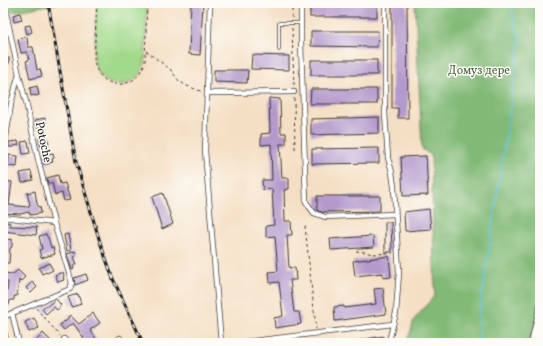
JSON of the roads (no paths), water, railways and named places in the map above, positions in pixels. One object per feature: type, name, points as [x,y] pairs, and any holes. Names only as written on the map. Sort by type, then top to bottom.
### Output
[{"type":"street","name":"Potoche","points":[[4,3],[38,160],[54,223],[72,283],[70,289],[12,313]]},
{"type":"street","points":[[210,3],[205,151],[221,343]]},
{"type":"street","points":[[301,3],[306,202],[314,213],[325,217],[395,214]]},
{"type":"street","points":[[385,3],[385,113],[388,158],[394,187],[399,272],[396,313],[389,343]]},
{"type":"street","points":[[3,35],[10,31]]},
{"type":"street","points":[[3,157],[11,104],[19,75]]},
{"type":"street","points":[[207,93],[294,92]]},
{"type":"street","points":[[3,217],[54,223]]},
{"type":"street","points":[[531,343],[540,305]]},
{"type":"street","points":[[3,317],[12,313],[19,343]]},
{"type":"street","points":[[237,343],[277,341],[393,324]]},
{"type":"street","points":[[120,338],[123,343]]},
{"type":"street","points":[[64,339],[68,343]]},
{"type":"lane","points":[[279,50],[279,23],[301,23]]},
{"type":"waterway","name":"Домуз дере","points":[[479,343],[480,309],[520,42],[512,12],[513,3]]},
{"type":"railway","points":[[48,3],[76,162],[100,242],[113,279],[143,343]]}]
